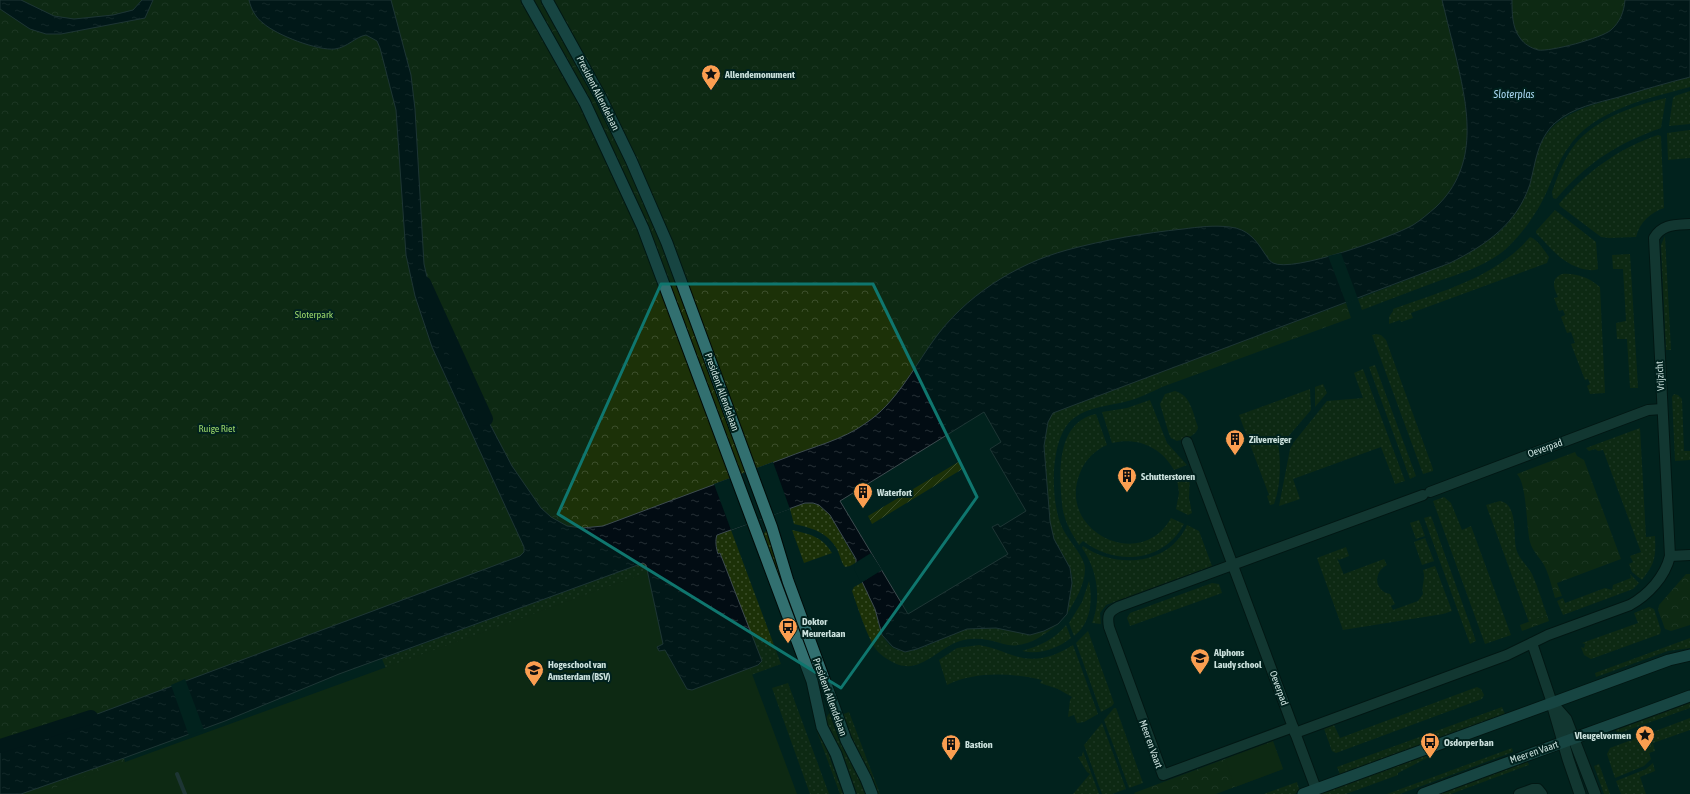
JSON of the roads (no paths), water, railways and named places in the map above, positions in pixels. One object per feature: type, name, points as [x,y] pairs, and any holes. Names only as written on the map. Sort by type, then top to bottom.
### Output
[{"type":"main road","name":"President Allendelaan","points":[[527,0],[585,103],[643,228],[812,681],[822,727],[836,754],[850,794]]},
{"type":"main road","name":"President Allendelaan","points":[[547,0],[600,96],[652,207],[682,282],[768,516],[788,580],[846,740],[872,794]]},
{"type":"main road","points":[[1304,794],[1669,660],[1690,655]]},
{"type":"main road","name":"Meer en Vaart","points":[[1423,794],[1521,756],[1690,696]]},
{"type":"street","name":"Vrijzicht","points":[[1670,556],[1654,238],[1657,232],[1662,228],[1690,224]]},
{"type":"street","name":"Oeverpad","points":[[1109,627],[1108,615],[1110,611],[1118,607],[1648,410],[1662,409]]},
{"type":"street","name":"Oeverpad","points":[[1188,442],[1316,789]]},
{"type":"street","points":[[1670,556],[1690,555]]},
{"type":"street","name":"Meer en Vaart","points":[[1109,627],[1163,775],[1507,655],[1561,630],[1630,605],[1641,599],[1663,574],[1668,565],[1670,556]]},
{"type":"street","points":[[1532,643],[1580,794]]},
{"type":"street","points":[[1552,703],[1566,719],[1596,794]]},
{"type":"street","points":[[1519,794],[1532,789],[1540,791]]},
{"type":"water","points":[[0,0],[21,0],[54,16],[74,19],[113,15],[133,10],[142,0],[153,0],[145,18],[61,34],[46,34],[30,29],[0,9]]},
{"type":"water","name":"Sloterplas","points":[[249,0],[391,0],[411,75],[415,109],[424,264],[435,312],[453,354],[512,466],[541,508],[551,517],[567,526],[582,528],[603,526],[827,443],[857,429],[876,415],[895,396],[933,341],[960,310],[992,284],[1028,264],[1048,256],[1081,246],[1124,237],[1206,226],[1218,226],[1242,230],[1255,240],[1270,261],[1284,265],[1321,259],[1365,245],[1413,225],[1436,207],[1450,191],[1459,173],[1465,155],[1467,116],[1456,57],[1442,0],[1512,0],[1513,20],[1517,34],[1528,46],[1538,50],[1544,50],[1564,47],[1597,37],[1611,30],[1617,24],[1621,16],[1624,9],[1625,0],[1690,0],[1690,77],[1577,109],[1555,123],[1544,136],[1538,151],[1530,184],[1517,211],[1499,232],[1488,241],[1450,263],[1053,413],[1048,422],[1044,446],[1050,521],[1054,539],[1070,568],[1072,583],[1067,614],[1058,624],[1044,631],[1030,635],[996,628],[967,629],[917,649],[905,652],[893,647],[882,635],[875,609],[856,569],[856,559],[830,515],[819,505],[805,503],[717,535],[716,544],[718,554],[720,553],[762,661],[758,665],[692,690],[687,689],[665,650],[659,651],[657,647],[663,644],[646,565],[643,563],[339,674],[225,721],[124,758],[21,794],[0,794],[0,741],[18,740],[49,732],[520,556],[524,552],[524,547],[432,347],[415,296],[406,255],[396,110],[377,41],[366,35],[335,49],[308,45],[269,28],[256,16],[252,10]],"holes":[[[984,412],[1001,442],[990,449],[1026,511],[1000,527],[998,524],[992,527],[1008,554],[908,614],[840,501]]]},
{"type":"waterway","points":[[424,283],[486,419]]},
{"type":"waterway","points":[[0,746],[91,717]]},
{"type":"waterway","points":[[177,774],[185,794]]},
{"type":"place","name":"Allendemonument","points":[[711,91]]},
{"type":"place","name":"Zilverreiger","points":[[1235,456]]},
{"type":"place","name":"Schutterstoren","points":[[1127,493]]},
{"type":"place","name":"Waterfort","points":[[863,509]]},
{"type":"place","name":"Doktor Meurerlaan","points":[[788,644]]},
{"type":"place","name":"Alphons Laudy school","points":[[1200,675]]},
{"type":"place","name":"Hogeschool van Amsterdam (BSV)","points":[[534,687]]},
{"type":"place","name":"Vleugelvormen","points":[[1645,752]]},
{"type":"place","name":"Osdorper ban","points":[[1430,759]]},
{"type":"place","name":"Bastion","points":[[951,761]]},
{"type":"park label","name":"Sloterpark","points":[[314,314]]},
{"type":"park label","name":"Ruige Riet","points":[[217,428]]}]
